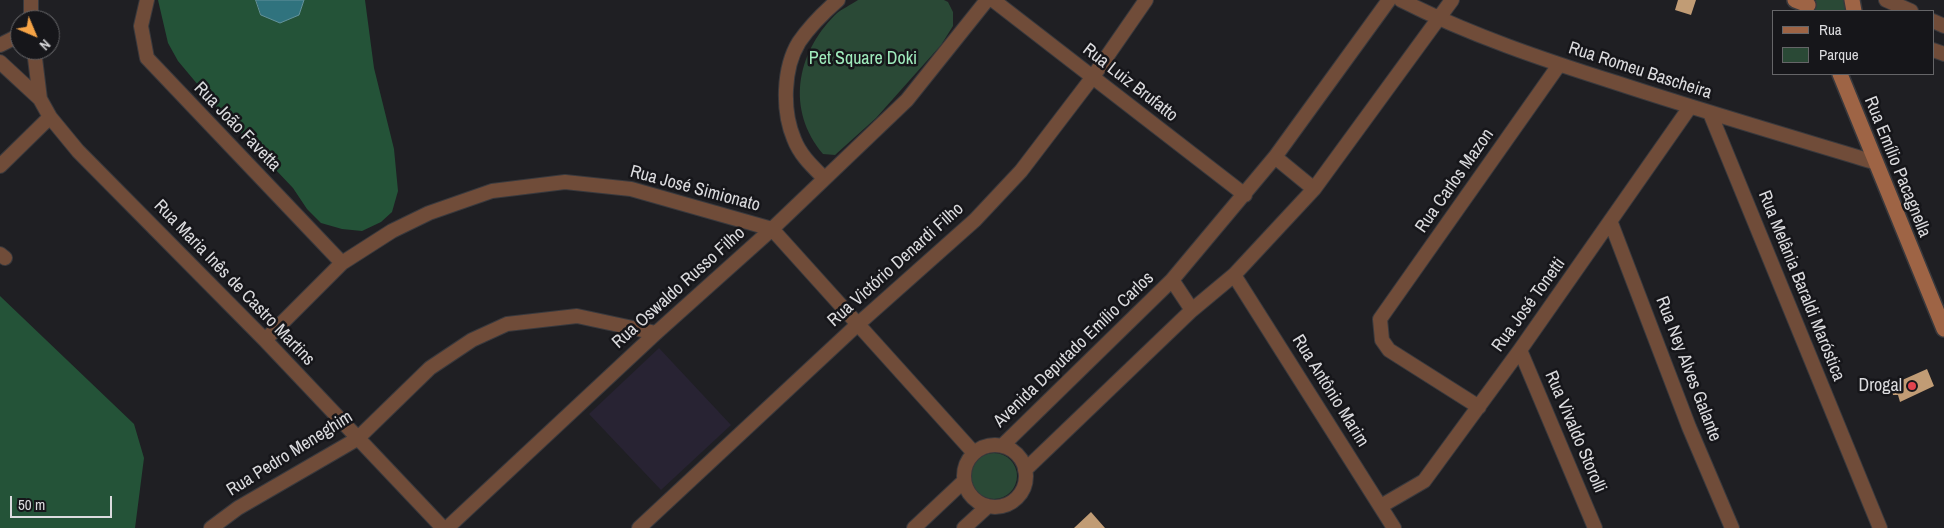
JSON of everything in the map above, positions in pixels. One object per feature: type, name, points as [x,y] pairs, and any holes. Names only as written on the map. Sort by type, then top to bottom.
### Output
[{"type":"street","name":"Rua João Favetta","points":[[147,0],[141,26],[147,58],[342,263]]},
{"type":"street","points":[[824,178],[808,164],[793,138],[787,111],[787,73],[798,44],[819,16],[838,0]]},
{"type":"street","name":"Rua Oswaldo Russo Filho","points":[[445,528],[656,333],[772,229],[907,100],[987,0]]},
{"type":"street","name":"Rua Luiz Brufatto","points":[[992,0],[1244,195]]},
{"type":"street","name":"Rua Victório Denardi Filho","points":[[639,528],[857,326],[975,220],[1021,171],[1092,78],[1146,0]]},
{"type":"street","name":"Avenida Deputado Emílio Carlos","points":[[1002,446],[1172,280],[1275,157],[1389,0]]},
{"type":"street","name":"Rua Romeu Bascheira","points":[[1401,0],[1438,19],[1559,65],[1690,107],[1874,162]]},
{"type":"street","points":[[1025,470],[1192,310],[1234,275],[1314,189],[1452,0]]},
{"type":"street","points":[[1886,0],[1909,10]]},
{"type":"street","points":[[35,60],[40,99]]},
{"type":"street","name":"Rua Maria Inês de Castro Martins","points":[[0,62],[40,99],[50,117],[78,151],[265,340],[357,439],[445,528]]},
{"type":"street","name":"Rua Carlos Mazon","points":[[1479,406],[1389,350],[1382,340],[1380,319],[1559,65]]},
{"type":"street","name":"Rua Emílio Pacagnella","points":[[1840,75],[1874,162],[1944,329]]},
{"type":"street","name":"Rua José Tonetti","points":[[1381,506],[1424,481],[1520,350],[1690,107]]},
{"type":"street","name":"Rua Melânia Baraldi Maróstica","points":[[1710,113],[1880,528]]},
{"type":"street","points":[[0,166],[50,117]]},
{"type":"street","points":[[1275,157],[1314,189]]},
{"type":"street","name":"Rua José Simionato","points":[[265,340],[342,263],[392,231],[429,213],[492,191],[565,182],[631,189],[772,229],[857,326],[974,453]]},
{"type":"street","name":"Rua Ney Alves Galante","points":[[1611,222],[1689,427],[1732,528]]},
{"type":"street","name":"Rua Antônio Marim","points":[[1234,275],[1394,528]]},
{"type":"street","name":"Avenida Deputado Emílio Carlos","points":[[1172,280],[1192,310]]},
{"type":"street","name":"Rua Pedro Meneghim","points":[[211,528],[238,508],[357,439],[430,368],[472,340],[508,324],[577,316],[656,333]]},
{"type":"street","name":"Rua Vivaldo Storolli","points":[[1520,350],[1595,528]]},
{"type":"street","points":[[987,446],[1002,446],[1017,454],[1025,470],[1024,484],[1016,498],[1002,506],[988,506],[972,497],[964,481],[966,466],[974,453],[987,446]]},
{"type":"street","points":[[914,528],[964,481]]},
{"type":"street","points":[[964,528],[988,506]]},
{"type":"shaded area","points":[[659,348],[731,425],[661,490],[589,414]]},
{"type":"green space","points":[[158,0],[256,0],[261,15],[299,15],[304,0],[365,0],[374,68],[394,149],[398,191],[392,212],[381,222],[362,231],[342,229],[321,223],[307,209],[293,188],[219,110],[178,61],[168,43]]},
{"type":"green space","name":"Pet Square Doki","points":[[858,0],[944,0],[948,2],[953,12],[953,26],[941,45],[876,118],[835,155],[823,154],[811,137],[800,101],[800,83],[804,65],[811,47],[822,30],[837,13]]},
{"type":"green space","points":[[1816,0],[1846,0],[1849,10],[1813,10]]},
{"type":"green space","points":[[0,296],[134,424],[144,458],[135,528],[0,528]]},
{"type":"green space","points":[[990,453],[998,453],[1007,457],[1013,463],[1017,476],[1013,489],[1007,495],[998,499],[990,499],[981,495],[975,489],[971,480],[971,472],[975,463],[981,457]]},
{"type":"water","points":[[256,0],[304,0],[299,15],[280,23],[261,15]]},
{"type":"building","points":[[1678,0],[1696,0],[1691,15],[1675,10]]},
{"type":"building","name":"Drogal","points":[[1927,369],[1934,386],[1900,402],[1898,395],[1893,395],[1891,385]]},
{"type":"building","points":[[1091,512],[1105,528],[1074,528]]},
{"type":"place","name":"Drogal","points":[[1912,386]]}]
